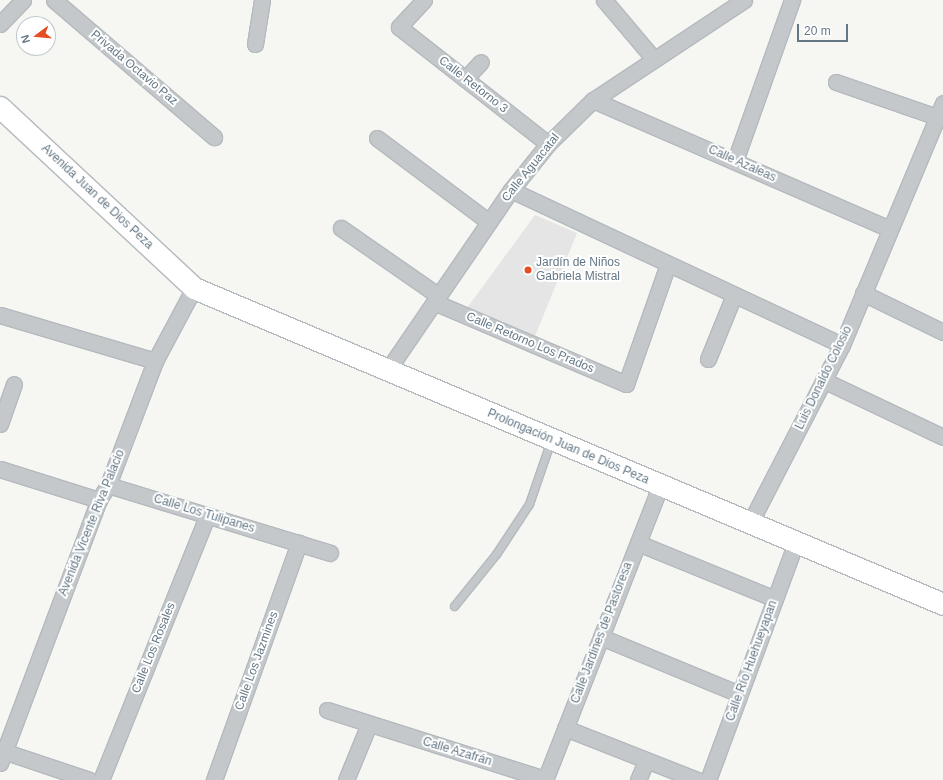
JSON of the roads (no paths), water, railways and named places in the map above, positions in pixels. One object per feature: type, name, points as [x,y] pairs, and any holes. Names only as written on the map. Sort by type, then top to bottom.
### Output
[{"type":"street","points":[[0,24],[23,0]]},
{"type":"street","name":"Privada Octavio Paz","points":[[54,0],[214,137]]},
{"type":"street","points":[[255,44],[262,0]]},
{"type":"street","name":"Calle Retorno 3","points":[[424,0],[399,27],[548,144]]},
{"type":"street","points":[[604,0],[653,58]]},
{"type":"street","name":"Calle Aguacatal","points":[[387,372],[511,190],[548,144],[594,100],[653,58],[744,0]]},
{"type":"street","points":[[735,161],[792,0]]},
{"type":"street","points":[[465,79],[481,62]]},
{"type":"street","points":[[836,82],[940,110]]},
{"type":"street","name":"Calle Azaleas","points":[[594,100],[890,229]]},
{"type":"street","name":"Avenida Juan de Dios Peza","points":[[0,107],[194,288]]},
{"type":"street","name":"Luis Donaldo Colosio","points":[[750,523],[842,346],[940,110]]},
{"type":"street","points":[[377,138],[489,222]]},
{"type":"street","points":[[511,190],[842,346]]},
{"type":"street","name":"Calle Retorno Los Prados","points":[[340,228],[436,299],[626,384],[668,264]]},
{"type":"street","name":"Avenida Vicente Riva Palacio","points":[[1,755],[99,500],[108,485],[155,361],[194,288]]},
{"type":"street","name":"Prolongación Juan de Dios Peza","points":[[194,288],[387,372],[943,604]]},
{"type":"street","points":[[863,293],[943,332]]},
{"type":"street","points":[[708,359],[734,295]]},
{"type":"street","points":[[0,315],[155,361]]},
{"type":"street","points":[[823,380],[943,437]]},
{"type":"street","points":[[0,424],[14,384]]},
{"type":"street","points":[[0,469],[99,500]]},
{"type":"street","name":"Calle Los Tulipanes","points":[[108,485],[330,553]]},
{"type":"street","name":"Calle Jardines de Pastoresa","points":[[545,780],[660,486]]},
{"type":"street","name":"Calle Los Rosales","points":[[101,780],[207,516]]},
{"type":"street","name":"Calle Río Huehueyapan","points":[[708,780],[796,542]]},
{"type":"street","name":"Calle Los Jazmines","points":[[214,780],[299,543]]},
{"type":"street","points":[[638,543],[775,598]]},
{"type":"street","points":[[601,637],[739,694]]},
{"type":"street","name":"Calle Azafrán","points":[[327,710],[545,780]]},
{"type":"street","points":[[346,780],[369,724]]},
{"type":"street","points":[[565,728],[696,780]]},
{"type":"street","points":[[1,755],[89,780]]},
{"type":"street","points":[[638,780],[646,761]]},
{"type":"lane","points":[[454,606],[496,554],[529,504],[551,440]]},
{"type":"place","name":"Jardín de Niños Gabriela Mistral","points":[[528,270]]}]
